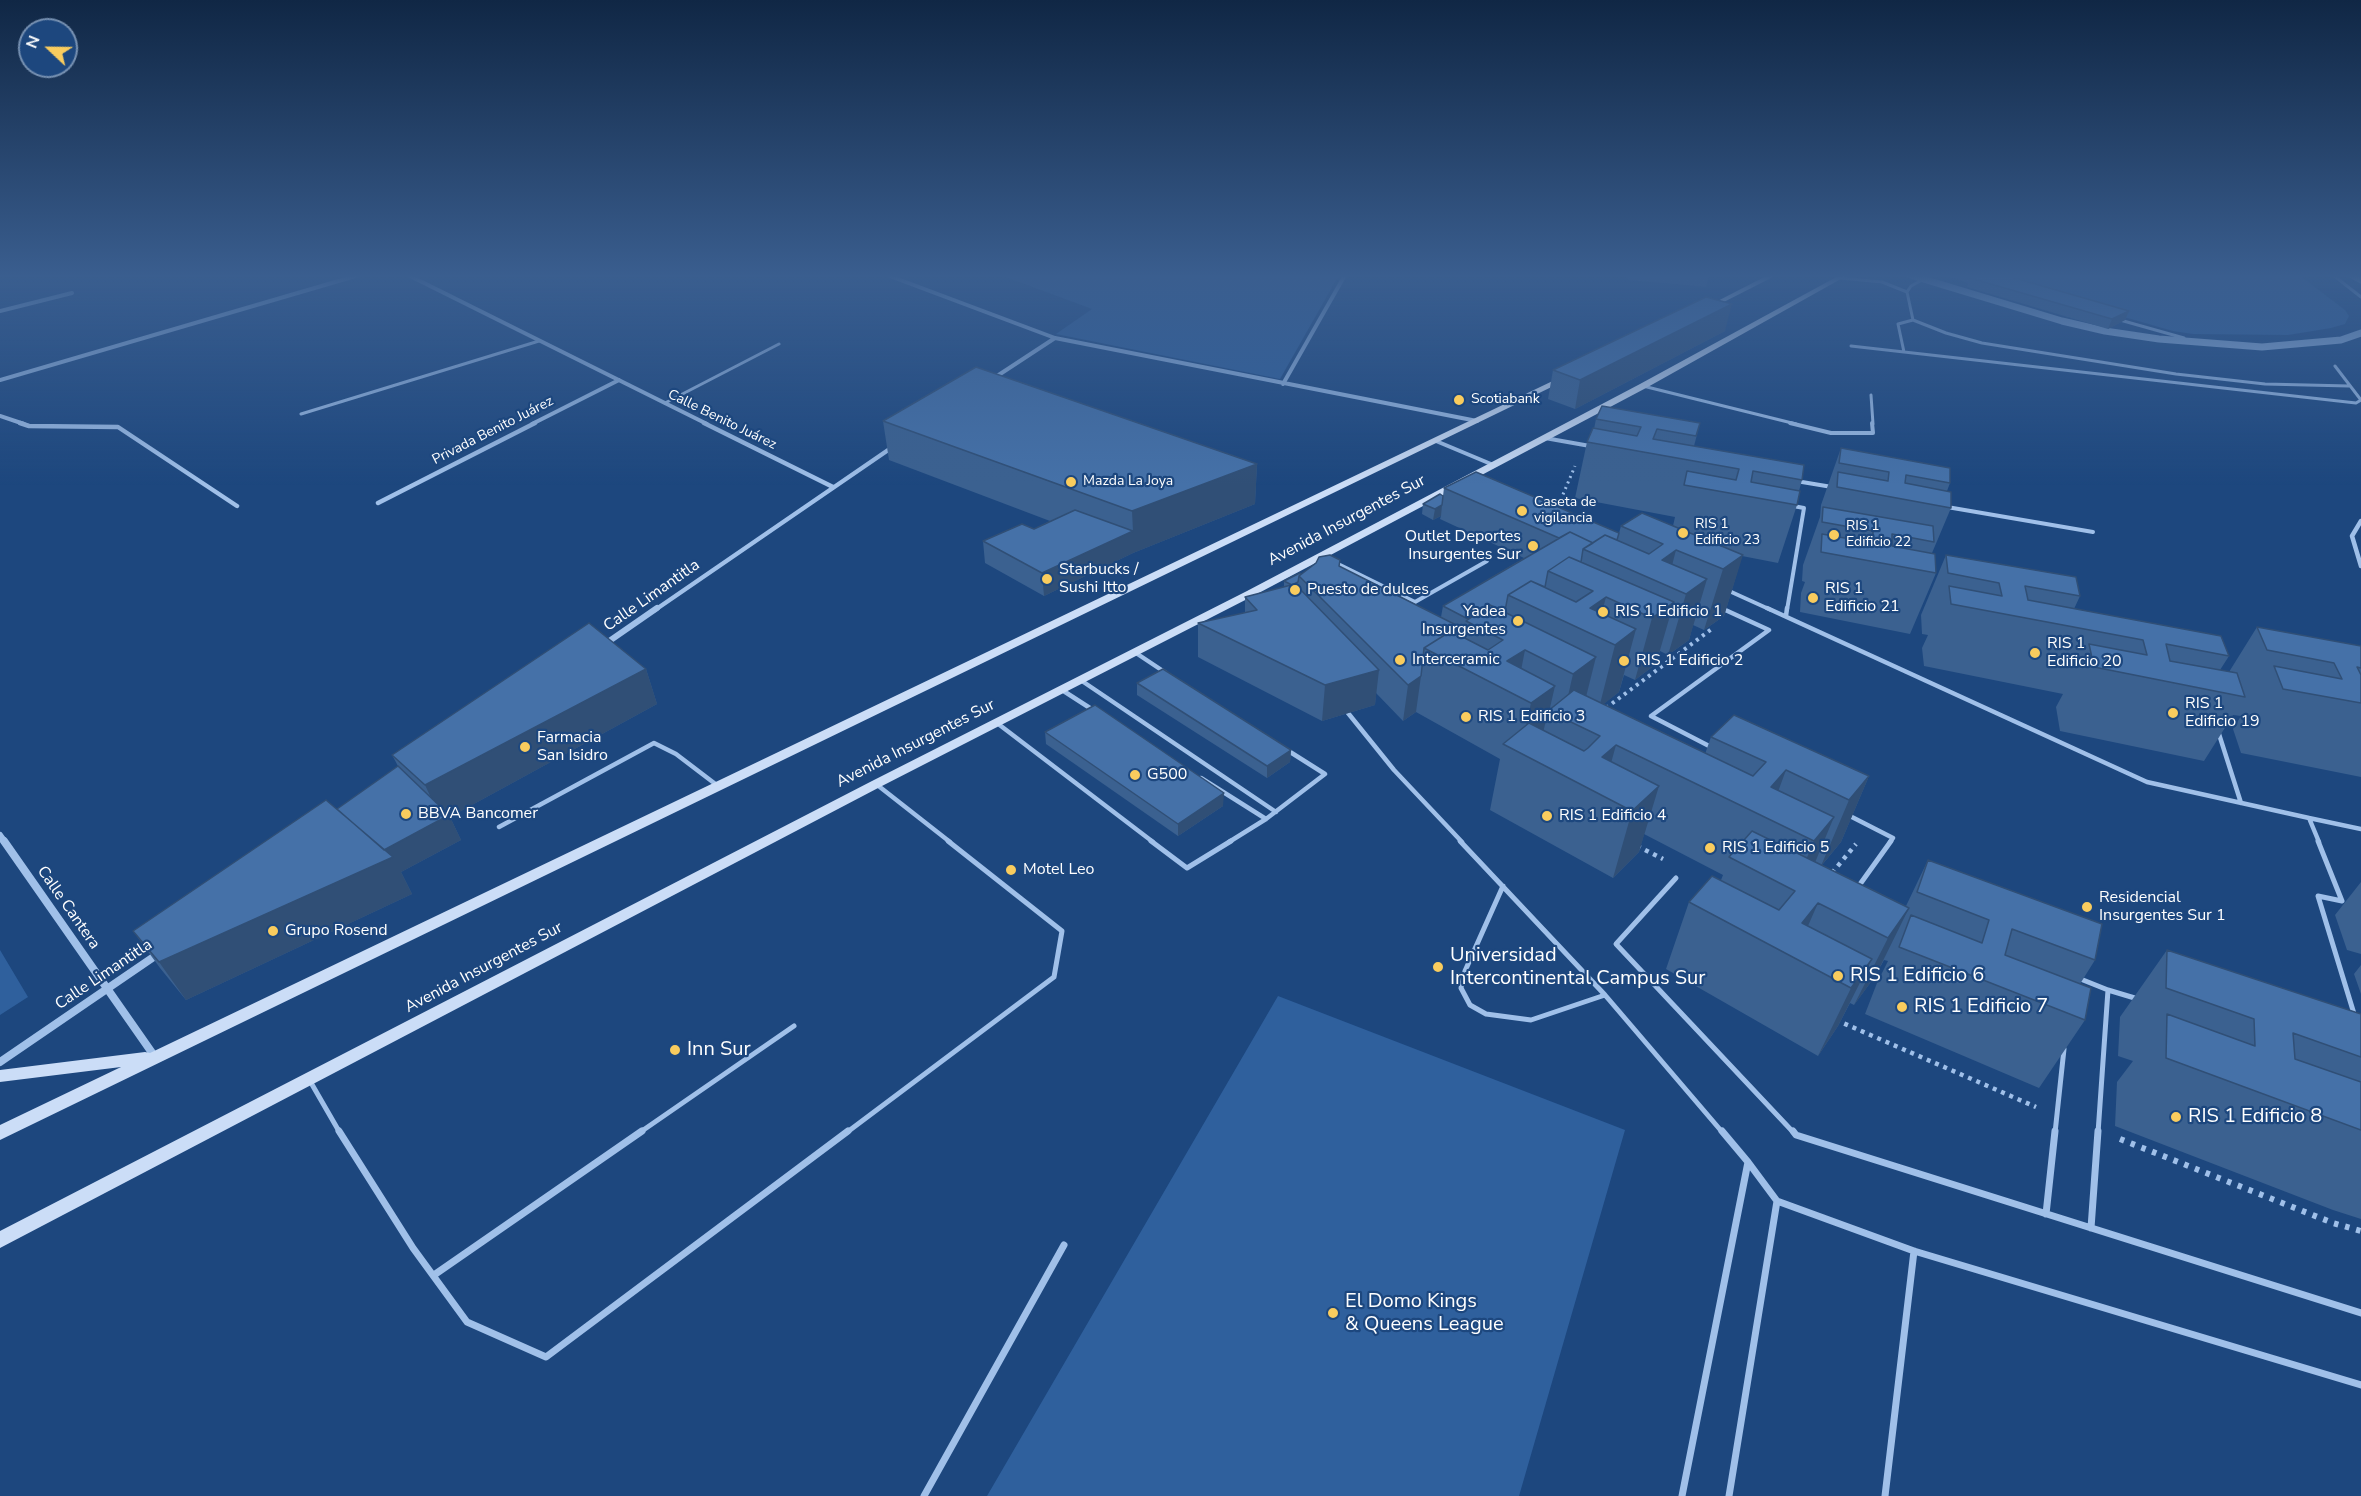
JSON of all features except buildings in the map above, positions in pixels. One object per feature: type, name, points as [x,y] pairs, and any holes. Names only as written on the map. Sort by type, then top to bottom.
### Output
[{"type":"main road","name":"Avenida Insurgentes Sur","points":[[0,1240],[876,784],[1136,653],[1253,597],[1321,556],[1471,479],[1491,464],[1718,345]]},
{"type":"main road","name":"Avenida Insurgentes Sur","points":[[0,1132],[1568,377]]},
{"type":"main road","points":[[0,1076],[155,1057]]},
{"type":"street","points":[[0,380],[120,345]]},
{"type":"street","name":"Calle Benito Juárez","points":[[547,345],[833,487]]},
{"type":"street","points":[[987,383],[1044,345]]},
{"type":"street","points":[[1088,345],[1477,421]]},
{"type":"street","points":[[1283,384],[1305,345]]},
{"type":"street","points":[[2222,345],[2292,345]]},
{"type":"street","name":"Privada Benito Juárez","points":[[378,503],[619,380]]},
{"type":"street","points":[[0,416],[29,426],[118,427],[237,506]]},
{"type":"street","name":"Calle Limantitla","points":[[598,650],[900,441]]},
{"type":"street","points":[[2361,521],[2352,536],[2361,566]]},
{"type":"street","name":"Calle Cantera","points":[[0,835],[155,1057]]},
{"type":"street","name":"Calle Limantitla","points":[[0,1062],[167,948]]},
{"type":"lane","points":[[302,414],[527,345]]},
{"type":"lane","points":[[665,403],[777,345]]},
{"type":"lane","points":[[1902,345],[1904,352]]},
{"type":"lane","points":[[1993,345],[2143,369],[2265,384],[2349,386]]},
{"type":"lane","points":[[1851,346],[2356,403],[2361,400],[2335,366]]},
{"type":"lane","points":[[1643,386],[1831,433],[1873,433],[1871,395]]},
{"type":"lane","points":[[1542,438],[1601,448]]},
{"type":"lane","points":[[1436,441],[1491,464]]},
{"type":"lane","points":[[1788,480],[1835,488]]},
{"type":"lane","points":[[1781,504],[1804,508],[1786,616]]},
{"type":"lane","points":[[1940,506],[2093,532]]},
{"type":"lane","points":[[1321,556],[1415,602],[1487,561]]},
{"type":"lane","points":[[1718,586],[2147,782],[2361,829]]},
{"type":"lane","points":[[1710,604],[1769,630],[1651,716],[1714,748]]},
{"type":"lane","points":[[1136,653],[1176,679]]},
{"type":"lane","points":[[1082,681],[1276,812]]},
{"type":"lane","points":[[1062,690],[1101,715]]},
{"type":"lane","points":[[1348,713],[1394,770],[1605,995],[1748,1162],[1778,1201],[1914,1251],[2361,1385]]},
{"type":"lane","points":[[997,723],[1187,868],[1266,819],[1324,774],[1285,749]]},
{"type":"lane","points":[[2217,729],[2241,803]]},
{"type":"lane","points":[[499,827],[654,743],[676,754],[718,786]]},
{"type":"lane","points":[[1198,776],[1266,819]]},
{"type":"lane","points":[[309,1079],[339,1132],[413,1248],[467,1322],[546,1357],[1054,977],[1062,930],[876,784]]},
{"type":"lane","points":[[1840,811],[1893,838],[1857,888],[1868,892]]},
{"type":"lane","points":[[2309,818],[2342,901]]},
{"type":"lane","points":[[1676,879],[1616,944],[1796,1135],[2361,1313]]},
{"type":"lane","points":[[1503,886],[1465,971],[1461,987],[1470,1005],[1485,1014],[1531,1020],[1605,995]]},
{"type":"lane","points":[[2351,903],[2318,897],[2358,1026]]},
{"type":"lane","points":[[2070,975],[2142,1000]]},
{"type":"lane","points":[[2091,1228],[2108,990]]},
{"type":"lane","points":[[434,1275],[794,1026]]},
{"type":"lane","points":[[2046,1214],[2064,1045]]},
{"type":"lane","points":[[1682,1496],[1748,1162]]},
{"type":"lane","points":[[1730,1496],[1778,1201]]},
{"type":"lane","points":[[924,1496],[1064,1245]]},
{"type":"lane","points":[[1885,1496],[1914,1251]]},
{"type":"path","points":[[1556,512],[1576,465]]},
{"type":"path","points":[[1605,709],[1732,613]]},
{"type":"path","points":[[1629,842],[1671,863]]},
{"type":"path","points":[[1827,1015],[1855,1030],[2042,1109]]},
{"type":"shaded area","points":[[1110,345],[1299,345],[1280,379]]},
{"type":"shaded area","points":[[0,950],[28,997],[0,1015]]},
{"type":"shaded area","name":"El Domo Kings & Queens League","points":[[1278,996],[1625,1130],[1519,1496],[987,1496]]},
{"type":"place","name":"Scotiabank","points":[[1459,400]]},
{"type":"place","name":"Mazda La Joya","points":[[1071,482]]},
{"type":"place","name":"Caseta de vigilancia","points":[[1522,511]]},
{"type":"place","name":"RIS 1 Edificio 23","points":[[1683,533]]},
{"type":"place","name":"RIS 1 Edificio 22","points":[[1834,535]]},
{"type":"place","name":"Outlet Deportes Insurgentes Sur","points":[[1533,546]]},
{"type":"place","name":"Starbucks / Sushi Itto","points":[[1047,579]]},
{"type":"place","name":"Puesto de dulces","points":[[1295,590]]},
{"type":"place","name":"RIS 1 Edificio 21","points":[[1813,598]]},
{"type":"place","name":"RIS 1 Edificio 1","points":[[1603,612]]},
{"type":"place","name":"Yadea Insurgentes","points":[[1518,621]]},
{"type":"place","name":"RIS 1 Edificio 20","points":[[2035,653]]},
{"type":"place","name":"Interceramic","points":[[1400,660]]},
{"type":"place","name":"RIS 1 Edificio 2","points":[[1624,661]]},
{"type":"place","name":"RIS 1 Edificio 19","points":[[2173,713]]},
{"type":"place","name":"RIS 1 Edificio 3","points":[[1466,717]]},
{"type":"place","name":"Farmacia San Isidro","points":[[525,747]]},
{"type":"place","name":"G500","points":[[1135,775]]},
{"type":"place","name":"BBVA Bancomer","points":[[406,814]]},
{"type":"place","name":"RIS 1 Edificio 4","points":[[1547,816]]},
{"type":"place","name":"RIS 1 Edificio 5","points":[[1710,848]]},
{"type":"place","name":"Motel Leo","points":[[1011,870]]},
{"type":"place","name":"Residencial Insurgentes Sur 1","points":[[2087,907]]},
{"type":"place","name":"Grupo Rosend","points":[[273,931]]},
{"type":"place","name":"Universidad Intercontinental Campus Sur","points":[[1438,967]]},
{"type":"place","name":"RIS 1 Edificio 6","points":[[1838,976]]},
{"type":"place","name":"RIS 1 Edificio 7","points":[[1902,1007]]},
{"type":"place","name":"Inn Sur","points":[[675,1050]]},
{"type":"place","name":"RIS 1 Edificio 8","points":[[2176,1117]]},
{"type":"place","name":"El Domo Kings & Queens League","points":[[1333,1313]]}]
